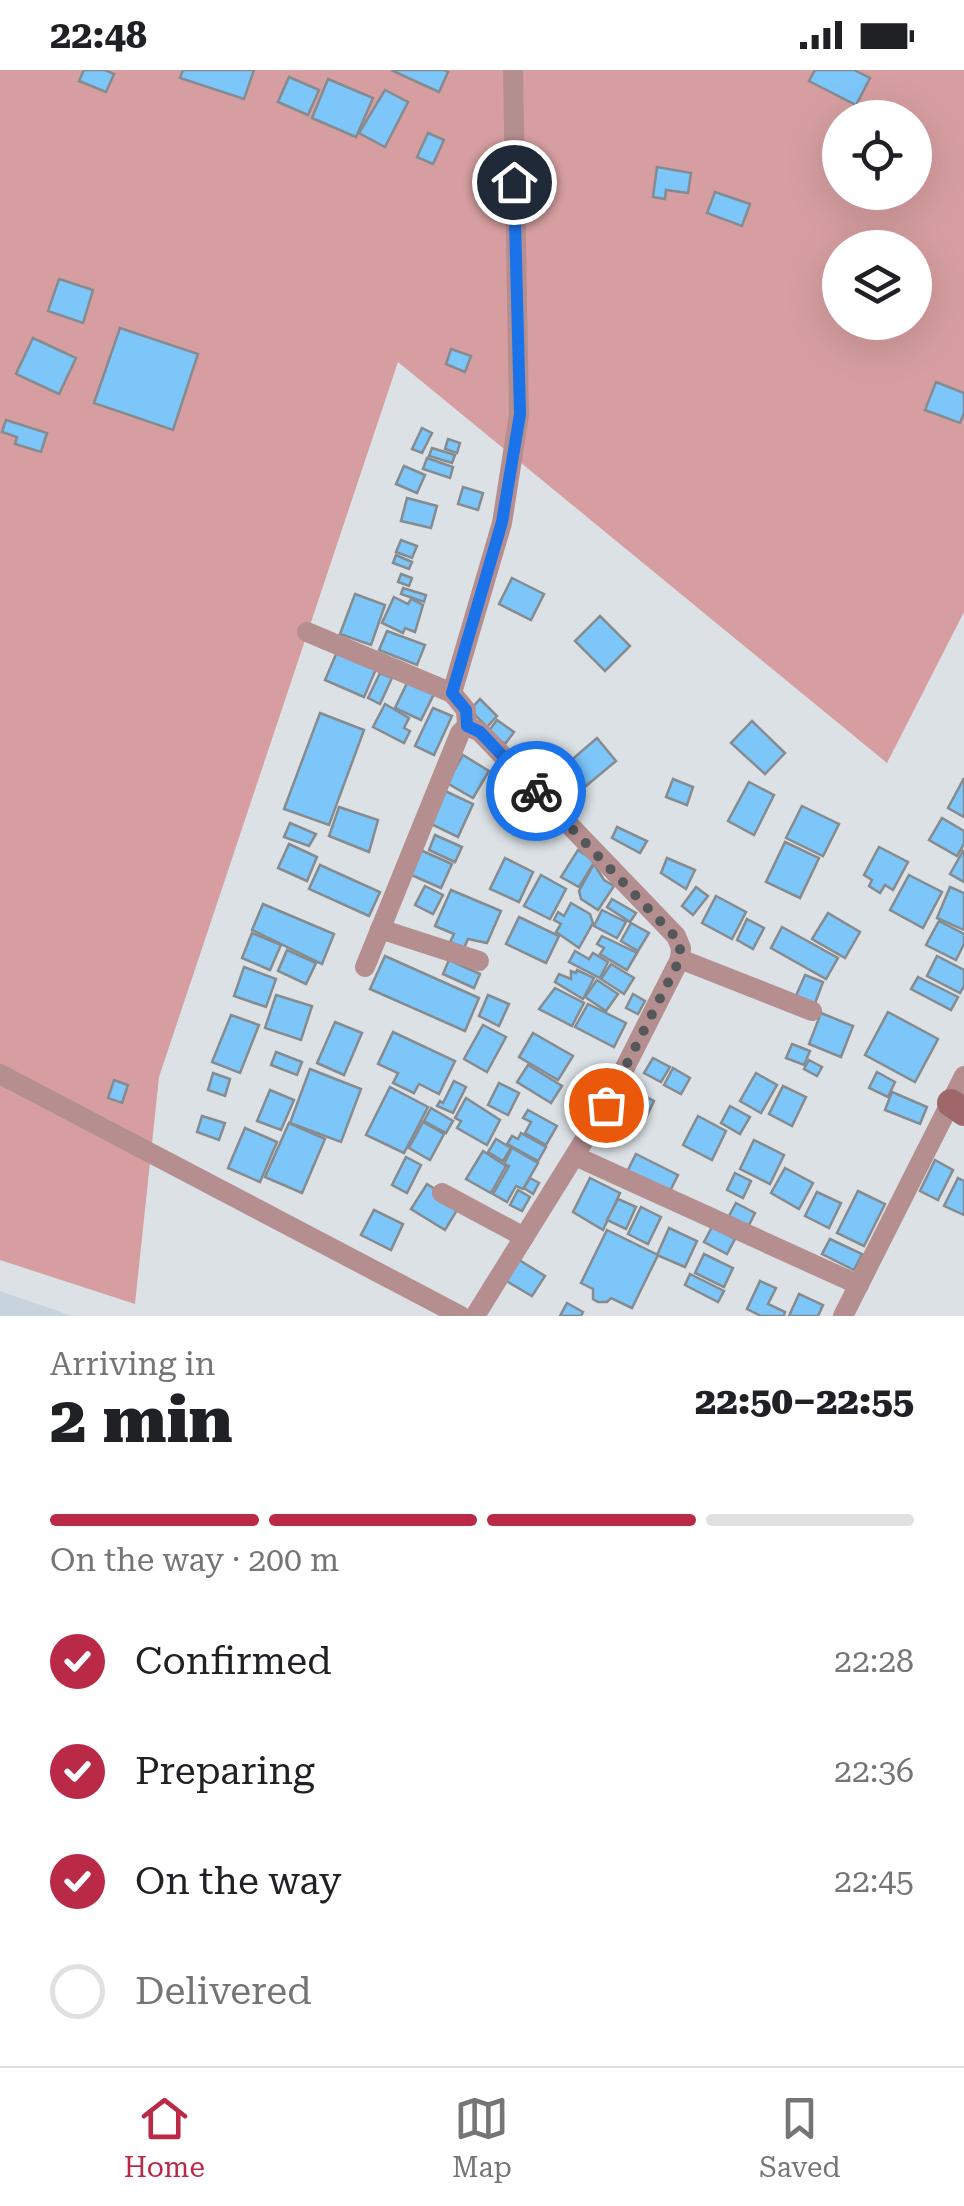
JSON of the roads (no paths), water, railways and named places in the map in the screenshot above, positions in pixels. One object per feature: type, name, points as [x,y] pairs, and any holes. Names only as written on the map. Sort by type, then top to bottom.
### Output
[{"type":"street","points":[[452,693],[502,522],[520,414],[513,70]]},
{"type":"street","points":[[307,632],[452,693],[466,710],[467,726]]},
{"type":"street","points":[[365,967],[460,732],[467,726]]},
{"type":"street","points":[[467,726],[480,732],[676,936],[682,948],[606,1105],[475,1316]]},
{"type":"street","points":[[380,928],[478,961]]},
{"type":"street","points":[[680,959],[812,1011]]},
{"type":"street","points":[[0,1074],[462,1316]]},
{"type":"street","points":[[843,1316],[957,1108],[964,1076]]},
{"type":"street","points":[[575,1156],[858,1285]]},
{"type":"street","points":[[442,1193],[524,1238]]}]
